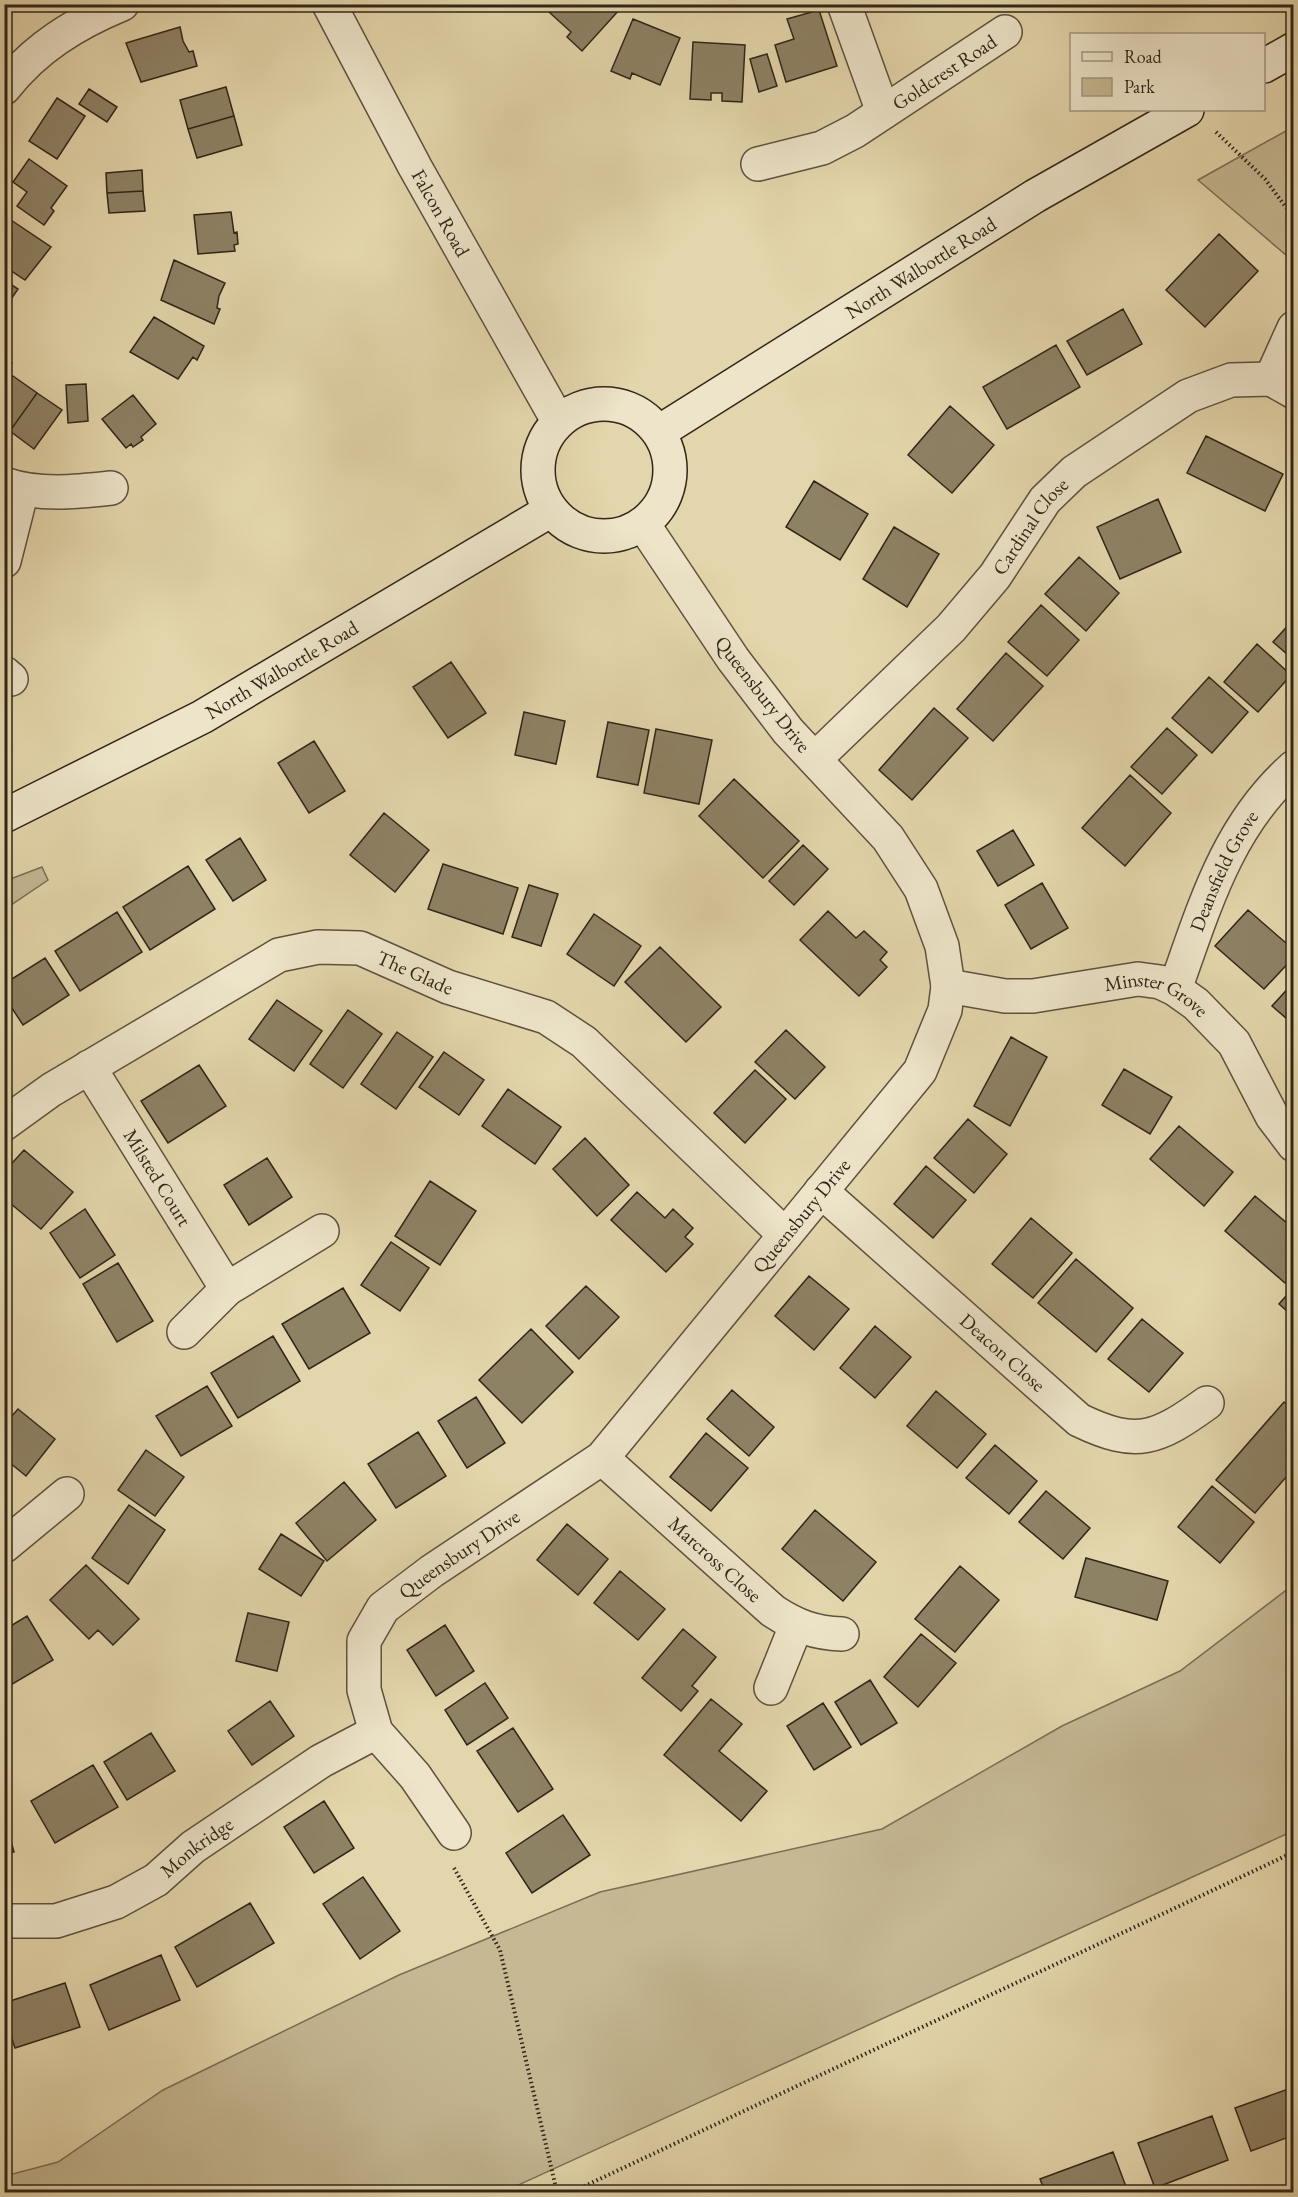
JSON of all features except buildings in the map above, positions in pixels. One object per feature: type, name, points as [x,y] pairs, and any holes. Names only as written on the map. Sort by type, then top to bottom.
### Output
[{"type":"street","points":[[4,88],[31,58],[59,36],[91,17],[122,4]]},
{"type":"street","name":"Falcon Road","points":[[330,4],[404,147],[557,419]]},
{"type":"street","name":"Goldcrest Road","points":[[844,4],[883,112]]},
{"type":"street","name":"Goldcrest Road","points":[[758,164],[822,148],[855,131],[1005,32]]},
{"type":"street","points":[[1265,65],[1293,49]]},
{"type":"street","name":"North Walbottle Road","points":[[659,432],[1035,196],[1199,117]]},
{"type":"street","points":[[1282,385],[1293,328]]},
{"type":"street","name":"Cardinal Close","points":[[815,759],[951,628],[994,576],[1045,500],[1074,472],[1188,396],[1231,380],[1282,385]]},
{"type":"street","points":[[597,403],[621,405],[642,415],[659,432],[670,455],[670,481],[661,505],[644,524],[620,535],[594,536],[570,527],[551,510],[540,489],[537,466],[543,442],[557,419],[574,410],[597,403]]},
{"type":"street","points":[[4,561],[13,487],[78,492],[111,488]]},
{"type":"street","name":"North Walbottle Road","points":[[4,816],[201,717],[551,510]]},
{"type":"street","name":"Queensbury Drive","points":[[454,1833],[415,1776],[376,1732],[364,1690],[364,1641],[383,1608],[432,1571],[602,1458],[920,1071],[945,1010],[948,986],[942,946],[921,889],[888,838],[788,731],[733,659],[644,524]]},
{"type":"street","name":"Deansfield Grove","points":[[1175,989],[1218,872],[1252,810],[1293,767]]},
{"type":"street","name":"The Glade","points":[[4,1124],[51,1090],[279,955],[318,946],[360,948],[448,987],[546,1017],[584,1042],[785,1235]]},
{"type":"street","name":"Minster Grove","points":[[948,986],[1005,996],[1033,996],[1138,979],[1160,982],[1175,989],[1196,1004],[1234,1043],[1272,1116],[1293,1145]]},
{"type":"street","name":"Milsted Court","points":[[89,1067],[227,1289]]},
{"type":"street","name":"Deacon Close","points":[[821,1191],[1079,1420],[1107,1433],[1137,1437],[1171,1429],[1207,1403]]},
{"type":"street","points":[[184,1332],[227,1289],[322,1231]]},
{"type":"street","name":"Marcross Close","points":[[602,1458],[773,1611],[796,1626],[819,1633],[842,1634]]},
{"type":"street","points":[[4,1546],[67,1494]]},
{"type":"street","points":[[771,1688],[796,1626]]},
{"type":"street","name":"Monkridge","points":[[4,1921],[56,1921],[116,1902],[156,1880],[193,1847],[321,1761],[376,1732]]},
{"type":"path","points":[[1199,117],[1265,179],[1293,218]]},
{"type":"path","points":[[454,1833],[450,1860],[500,1950],[557,2193]]},
{"type":"path","points":[[573,2193],[1293,1852]]},
{"type":"green space","points":[[1293,127],[1293,261],[1198,180]]},
{"type":"green space","points":[[42,867],[48,880],[5,909],[5,881]]},
{"type":"green space","points":[[1293,1585],[1293,1831],[503,2192],[5,2192],[5,2176],[58,2162],[163,2090],[399,1975],[600,1892],[882,1829],[1062,1726],[1180,1671]]}]
